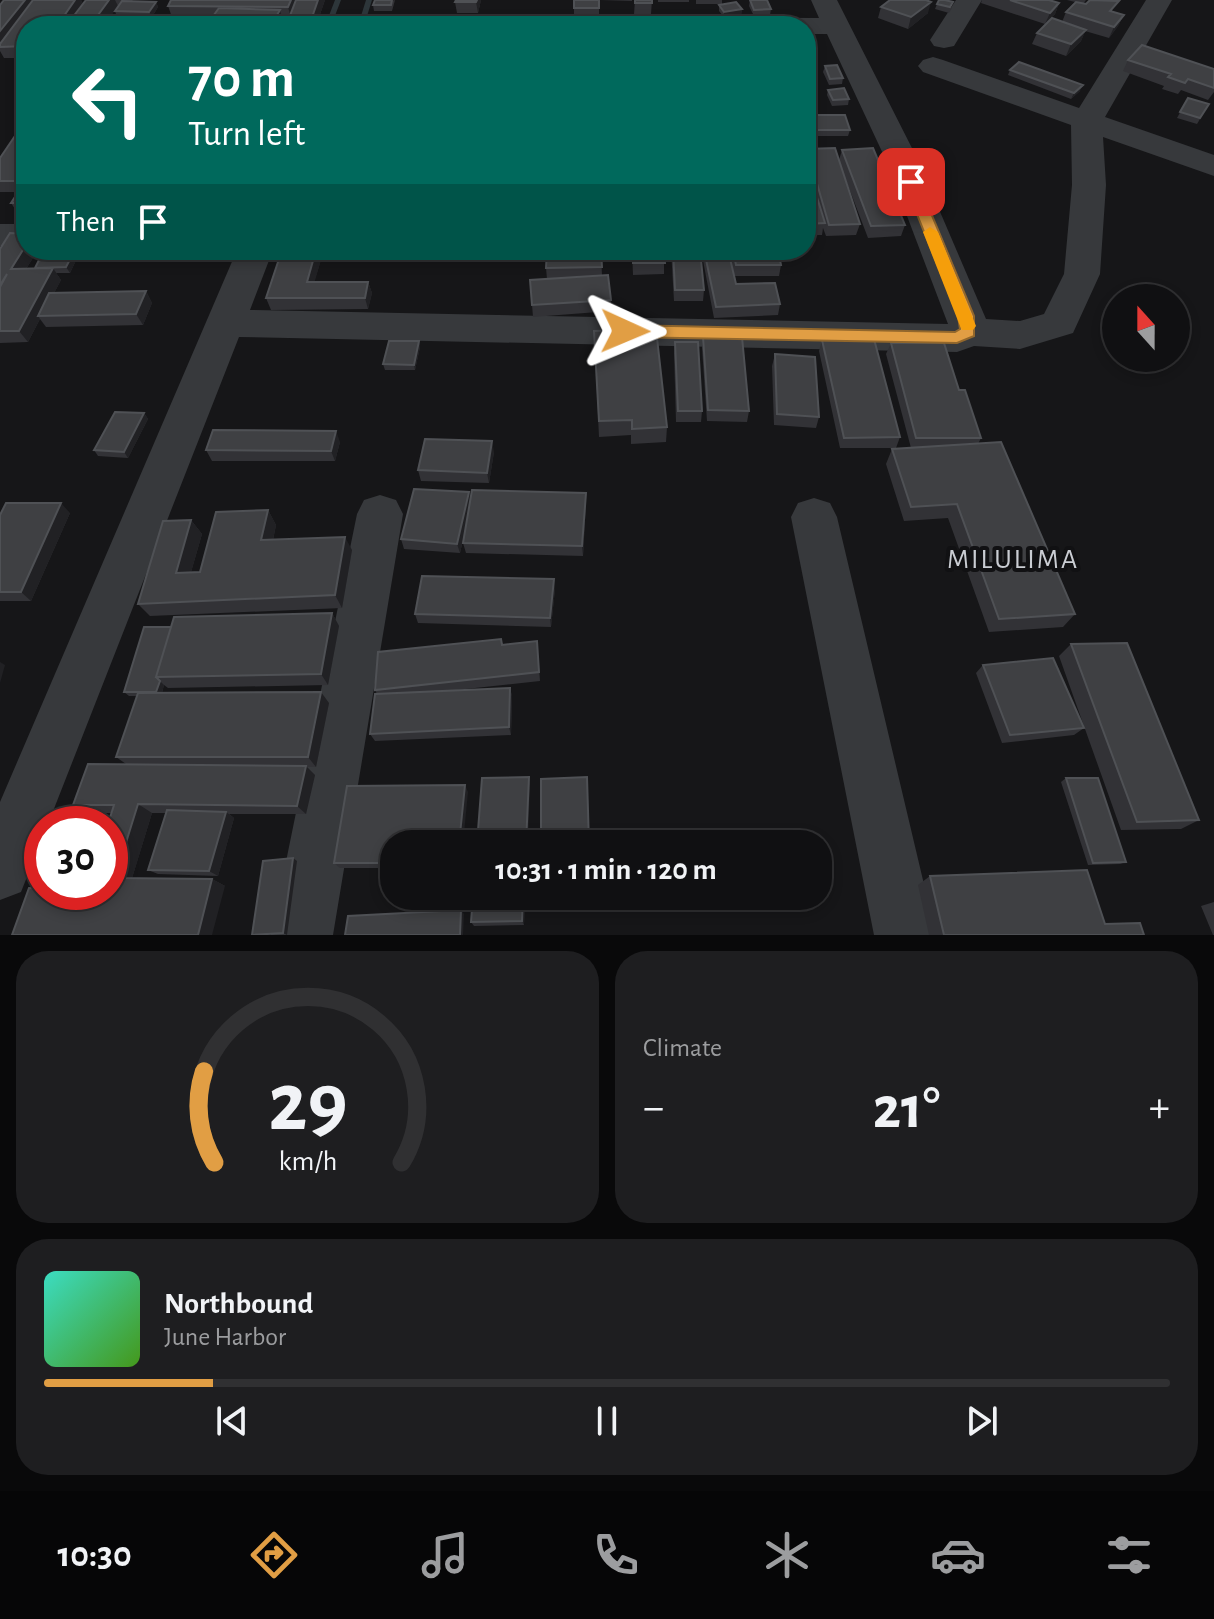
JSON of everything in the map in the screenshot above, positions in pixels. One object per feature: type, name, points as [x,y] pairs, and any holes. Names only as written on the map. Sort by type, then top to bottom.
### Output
[{"type":"street","points":[[969,0],[939,53],[1086,122],[1214,166]]},
{"type":"street","points":[[226,323],[957,338],[969,332],[1020,335],[1059,323],[1082,274],[1089,185],[1086,122],[1159,0]]},
{"type":"street","points":[[353,16],[830,13],[885,158],[966,316],[969,332]]},
{"type":"street","points":[[0,871],[251,260]]},
{"type":"street","points":[[302,935],[380,514]]},
{"type":"street","points":[[814,517],[905,935]]},
{"type":"building","points":[[4,0],[25,0],[0,31],[0,5]]},
{"type":"building","points":[[33,0],[75,0],[64,16],[21,16]]},
{"type":"building","points":[[86,0],[109,0],[97,16],[74,16]]},
{"type":"building","points":[[171,0],[291,0],[288,7],[168,6]]},
{"type":"building","points":[[296,0],[318,0],[312,16],[290,16]]},
{"type":"building","points":[[375,0],[392,0],[391,5],[373,5]]},
{"type":"building","points":[[456,0],[477,0],[455,2]]},
{"type":"building","points":[[574,0],[599,0],[599,8],[574,8]]},
{"type":"building","points":[[635,0],[652,0],[652,3],[635,3]]},
{"type":"building","points":[[750,0],[767,0],[771,9],[754,10]]},
{"type":"building","points":[[890,0],[931,2],[911,17],[881,7]]},
{"type":"building","points":[[939,0],[953,2],[950,7],[937,4]]},
{"type":"building","points":[[1010,0],[1049,0],[1059,3],[1050,13]]},
{"type":"building","points":[[1090,0],[1119,1],[1110,11],[1124,15],[1114,27],[1066,12],[1076,2],[1086,4]]},
{"type":"building","points":[[122,1],[156,2],[149,12],[115,11]]},
{"type":"building","points":[[736,2],[742,9],[724,12],[719,5]]},
{"type":"building","points":[[219,8],[280,10],[276,16],[213,16]]},
{"type":"building","points":[[1052,18],[1086,30],[1071,44],[1037,33]]},
{"type":"building","points":[[16,23],[16,46],[0,47]]},
{"type":"building","points":[[1142,45],[1214,69],[1214,88],[1188,79],[1185,83],[1168,77],[1171,74],[1128,60]]},
{"type":"building","points":[[1019,62],[1083,85],[1074,93],[1010,70]]},
{"type":"building","points":[[837,65],[843,78],[830,79],[825,66]]},
{"type":"building","points":[[844,88],[849,99],[833,100],[828,90]]},
{"type":"building","points":[[1188,98],[1209,104],[1200,118],[1180,112]]},
{"type":"building","points":[[816,115],[845,115],[850,130],[816,130]]},
{"type":"building","points":[[16,134],[16,181],[0,181],[0,158]]},
{"type":"building","points":[[835,148],[860,224],[829,225],[816,180],[816,149]]},
{"type":"building","points":[[873,148],[905,225],[871,226],[842,150]]},
{"type":"building","points":[[816,194],[825,223],[816,223]]},
{"type":"building","points":[[10,233],[16,233],[17,260],[11,269],[53,268],[19,331],[0,331],[0,287],[7,274],[0,285],[0,249]]},
{"type":"building","points":[[39,260],[70,260],[66,267],[35,268]]},
{"type":"building","points":[[279,260],[313,260],[307,282],[368,282],[365,298],[266,298]]},
{"type":"building","points":[[546,260],[602,260],[602,267],[546,268]]},
{"type":"building","points":[[633,260],[665,260],[665,263],[633,263]]},
{"type":"building","points":[[674,260],[701,260],[704,290],[675,290]]},
{"type":"building","points":[[706,260],[730,260],[736,284],[775,283],[780,304],[716,307]]},
{"type":"building","points":[[735,260],[780,260],[781,265],[736,265]]},
{"type":"building","points":[[608,275],[611,300],[532,305],[530,280]]},
{"type":"building","points":[[146,291],[136,314],[38,316],[49,293]]},
{"type":"building","points":[[656,329],[667,427],[632,429],[632,420],[599,421],[594,331]]},
{"type":"building","points":[[703,337],[742,337],[749,411],[708,410]]},
{"type":"building","points":[[874,339],[900,437],[844,438],[822,340]]},
{"type":"building","points":[[389,341],[419,341],[414,365],[383,364]]},
{"type":"building","points":[[675,342],[698,342],[702,411],[678,411]]},
{"type":"building","points":[[891,343],[944,343],[959,390],[965,390],[981,438],[916,438]]},
{"type":"building","points":[[775,354],[815,357],[819,417],[777,414]]},
{"type":"building","points":[[115,412],[144,413],[124,452],[94,450]]},
{"type":"building","points":[[213,430],[336,431],[331,451],[206,450]]},
{"type":"building","points":[[425,439],[492,441],[487,473],[418,470]]},
{"type":"building","points":[[1001,442],[1075,614],[999,619],[957,504],[911,507],[892,449]]},
{"type":"building","points":[[414,489],[469,492],[457,544],[401,539]]},
{"type":"building","points":[[472,490],[586,493],[582,546],[463,543]]},
{"type":"building","points":[[6,503],[61,503],[21,592],[0,592],[0,515]]},
{"type":"building","points":[[268,510],[261,540],[345,537],[335,595],[138,604],[163,521],[191,520],[176,573],[200,572],[216,512]]},
{"type":"building","points":[[422,576],[554,579],[550,618],[415,614]]},
{"type":"building","points":[[332,613],[321,674],[156,677],[174,617]]},
{"type":"building","points":[[144,627],[171,627],[156,677],[160,681],[156,692],[124,692]]},
{"type":"building","points":[[501,639],[502,645],[537,641],[539,672],[375,690],[378,652]]},
{"type":"building","points":[[1127,643],[1199,820],[1137,822],[1071,644]]},
{"type":"building","points":[[1053,658],[1084,728],[1010,735],[983,665]]},
{"type":"building","points":[[510,688],[509,727],[370,734],[375,694]]},
{"type":"building","points":[[321,692],[308,757],[116,757],[138,693]]},
{"type":"building","points":[[88,764],[306,766],[297,806],[138,804],[128,836],[128,806],[73,805]]},
{"type":"building","points":[[529,777],[527,830],[478,830],[482,778]]},
{"type":"building","points":[[587,777],[589,830],[541,830],[541,779]]},
{"type":"building","points":[[1066,778],[1098,778],[1126,862],[1093,863]]},
{"type":"building","points":[[465,785],[460,830],[380,830],[380,863],[334,863],[347,786]]},
{"type":"building","points":[[167,810],[226,812],[209,871],[148,870]]},
{"type":"building","points":[[293,858],[283,933],[252,935],[263,861]]},
{"type":"building","points":[[1087,870],[1105,924],[1140,923],[1144,935],[944,935],[930,876]]},
{"type":"building","points":[[128,878],[212,879],[198,935],[12,935],[24,902],[24,910],[128,910]]},
{"type":"building","points":[[461,910],[460,935],[345,935],[348,916]]},
{"type":"building","points":[[472,910],[522,910],[522,921],[471,922]]},
{"type":"waterway","points":[[332,16],[338,0]]},
{"type":"waterway","points":[[364,16],[369,0]]},
{"type":"slow traffic","points":[[930,232],[968,326]]},
{"type":"district","name":"MILULIMA","points":[[1013,558]]},
{"type":"route","points":[[625,331],[957,338],[969,332],[966,316],[911,182]]}]
